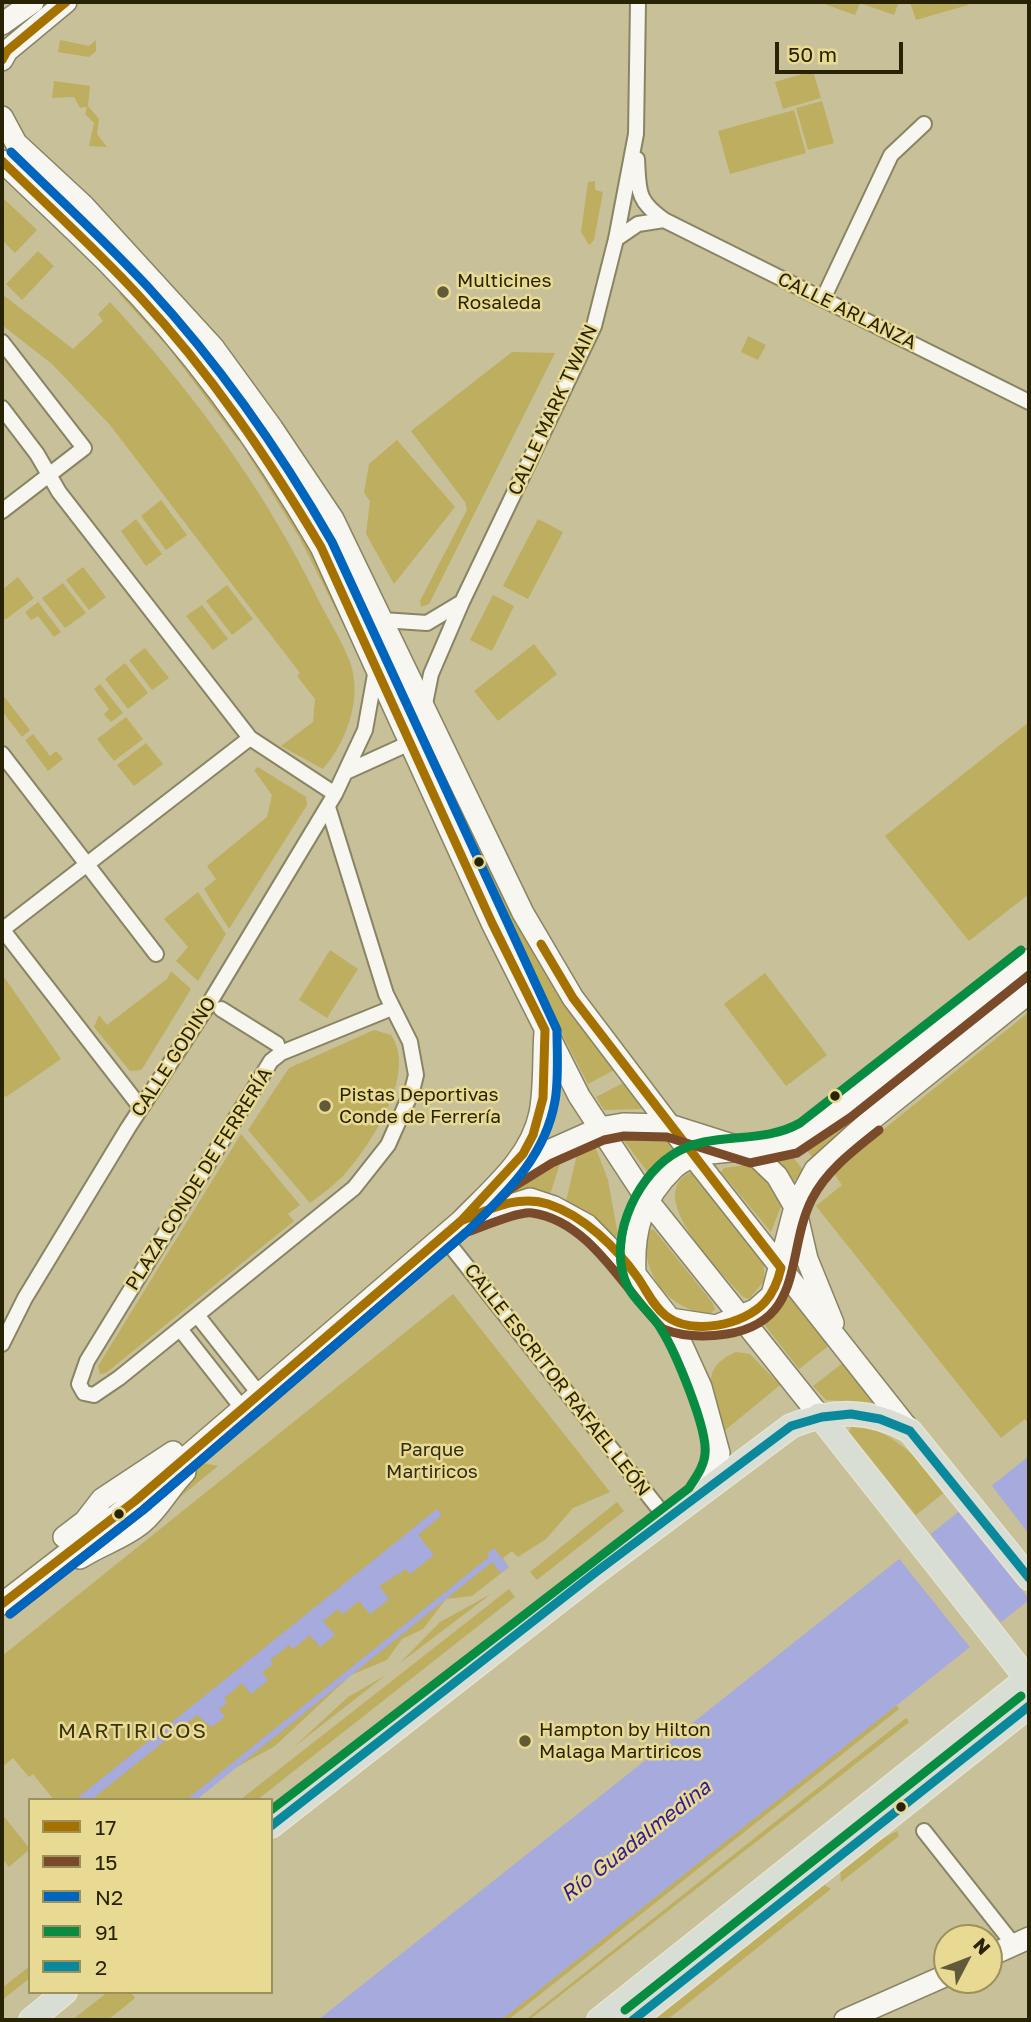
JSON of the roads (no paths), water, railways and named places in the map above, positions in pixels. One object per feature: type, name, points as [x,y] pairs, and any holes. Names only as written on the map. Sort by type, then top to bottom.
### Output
[{"type":"main road","points":[[2,24],[33,2]]},
{"type":"main road","points":[[2,60],[7,51],[66,2]]},
{"type":"main road","points":[[2,117],[16,143],[84,206],[213,347],[333,519],[523,913],[573,998],[780,1268],[1029,1578]]},
{"type":"main road","points":[[2,161],[111,266],[207,376],[292,497],[321,547],[412,742],[492,923],[579,1097],[648,1200],[1029,1679],[599,2020]]},
{"type":"main road","points":[[635,1274],[634,1243],[648,1200],[674,1167],[692,1156],[751,1151],[792,1142],[833,1114],[1029,960]]},
{"type":"main road","points":[[670,1319],[716,1326],[741,1318],[772,1295],[795,1207],[815,1170],[842,1143],[1029,993]]},
{"type":"main road","points":[[2,1604],[135,1501],[461,1221],[502,1179],[523,1154],[540,1116],[545,1030]]},
{"type":"main road","points":[[502,1179],[546,1152],[600,1128],[623,1124],[669,1125],[751,1151],[777,1176],[795,1207],[807,1259],[843,1345]]},
{"type":"main road","points":[[263,1392],[273,1389],[446,1241],[461,1221],[530,1199],[554,1207],[587,1225],[635,1274],[670,1319],[701,1387],[719,1453],[713,1472],[698,1496]]},
{"type":"main road","points":[[273,1824],[791,1426],[819,1415],[850,1412],[891,1421],[910,1431]]},
{"type":"main road","points":[[633,2020],[1029,1706]]},
{"type":"main road","points":[[1003,1950],[1022,1941]]},
{"type":"main road","points":[[845,2020],[933,1981]]},
{"type":"main road","points":[[31,2020],[63,1994]]},
{"type":"street","name":"CALLE MARK TWAIN","points":[[412,742],[424,709],[431,674],[462,602],[594,326],[616,239],[636,134],[638,2]]},
{"type":"street","points":[[823,299],[891,155],[923,124]]},
{"type":"street","name":"CALLE ARLANZA","points":[[636,134],[638,194],[648,209],[664,220],[1029,402]]},
{"type":"street","points":[[616,239],[638,224],[664,220]]},
{"type":"street","points":[[2,342],[84,448],[2,511]]},
{"type":"street","points":[[2,408],[37,454],[48,475],[250,738],[332,801],[392,1008]]},
{"type":"street","points":[[382,620],[427,623],[462,602]]},
{"type":"street","name":"CALLE GODINO","points":[[2,1344],[25,1298],[332,801],[365,730],[376,664]]},
{"type":"street","points":[[141,1108],[2,930],[250,738]]},
{"type":"street","points":[[348,771],[412,742]]},
{"type":"street","points":[[2,754],[156,954]]},
{"type":"street","name":"PLAZA CONDE DE FERRERÍA","points":[[392,1008],[410,1042],[416,1075],[412,1091],[388,1145],[354,1188],[197,1315],[94,1395],[85,1393],[79,1384],[87,1361],[271,1061],[281,1052],[392,1008]]},
{"type":"street","points":[[221,1009],[277,1044]]},
{"type":"street","name":"CALLE ESCRITOR RAFAEL LEÓN","points":[[446,1241],[667,1519]]},
{"type":"street","points":[[197,1315],[263,1392]]},
{"type":"street","points":[[180,1329],[242,1408]]},
{"type":"street","points":[[924,1831],[1022,1941]]},
{"type":"water","name":"Río Guadalmedina","points":[[1029,1456],[1029,1600],[501,2020],[318,2020]]},
{"type":"water","points":[[437,1509],[442,1515],[418,1535],[434,1555],[410,1574],[406,1569],[379,1586],[389,1599],[370,1614],[359,1601],[343,1614],[338,1609],[323,1621],[335,1635],[320,1647],[310,1635],[293,1649],[289,1645],[270,1660],[273,1664],[262,1672],[268,1680],[251,1694],[242,1683],[224,1698],[227,1703],[219,1709],[225,1717],[211,1727],[197,1715],[93,1798],[77,1798]]},
{"type":"water","points":[[494,1548],[509,1567],[501,1573],[492,1562],[198,1798],[188,1798],[489,1557],[487,1554]]},
{"type":"place","name":"Multicines Rosaleda","points":[[443,292]]},
{"type":"place","name":"Pistas Deportivas Conde de Ferrería","points":[[325,1106]]},
{"type":"place","name":"Hampton by Hilton Malaga Martiricos","points":[[525,1741]]},
{"type":"district","name":"MARTIRICOS","points":[[133,1731]]},
{"type":"park label","name":"Parque Martiricos","points":[[432,1461]]}]
